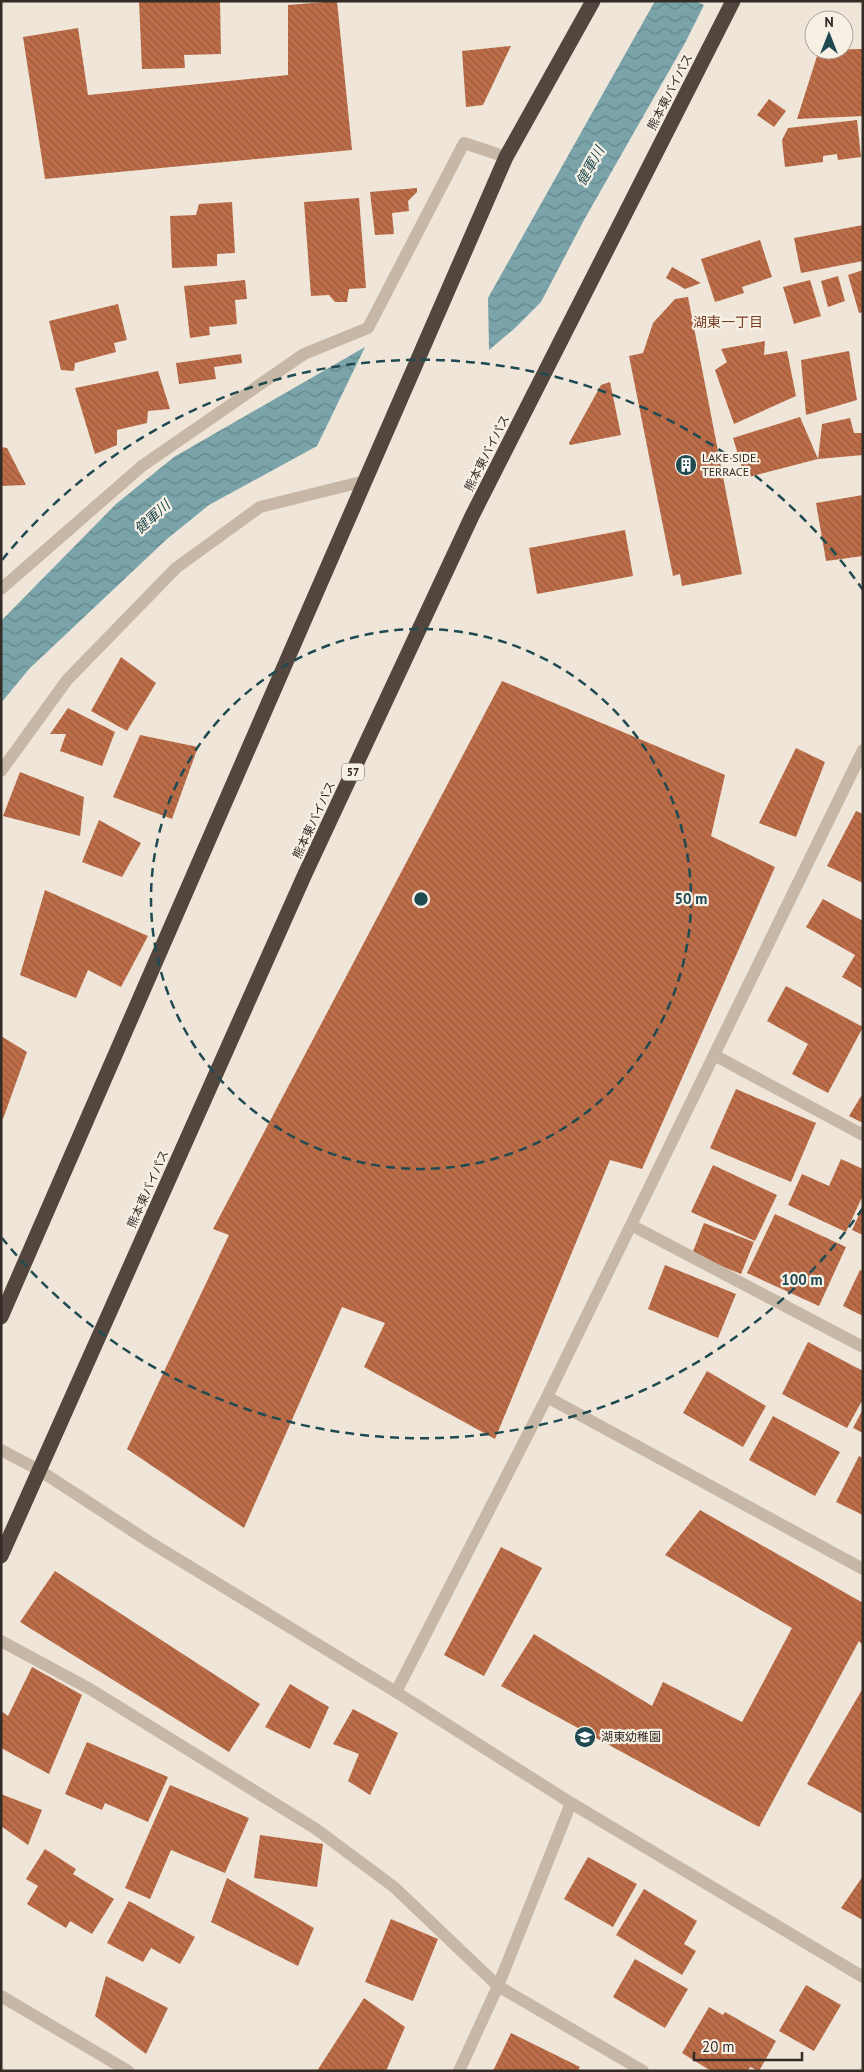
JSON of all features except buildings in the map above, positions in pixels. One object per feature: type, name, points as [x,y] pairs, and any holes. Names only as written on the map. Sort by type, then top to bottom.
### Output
[{"type":"highway","points":[[1,1317],[506,157],[593,1]]},
{"type":"highway","name":"熊本東バイパス","points":[[1,1556],[305,874],[468,525],[733,1]]},
{"type":"street","points":[[1,589],[142,466],[304,354],[368,328],[464,143],[506,157]]},
{"type":"street","points":[[1,771],[67,680],[176,568],[260,508],[365,480]]},
{"type":"street","points":[[396,1692],[547,1397],[863,750]]},
{"type":"street","points":[[714,1055],[863,1135]]},
{"type":"street","points":[[631,1224],[863,1347]]},
{"type":"street","points":[[547,1397],[863,1569]]},
{"type":"street","points":[[1,1450],[40,1470],[148,1541],[396,1692],[571,1803],[863,1977]]},
{"type":"street","points":[[1,1641],[90,1689],[316,1829],[394,1886],[498,1986],[643,2071]]},
{"type":"street","points":[[459,2071],[498,1986],[571,1803]]},
{"type":"street","points":[[1,1996],[128,2071]]},
{"type":"water","name":"健軍川","points":[[655,1],[695,1],[704,5],[685,43],[584,220],[541,302],[489,350],[488,298]]},
{"type":"water","name":"健軍川","points":[[365,347],[317,446],[209,505],[167,539],[29,669],[1,703],[1,621],[116,504],[174,457]]},
{"type":"place","name":"LAKE SIDE. TERRACE","points":[[686,465]]},
{"type":"place","name":"湖東幼稚園","points":[[585,1737]]},
{"type":"district","name":"湖東一丁目","points":[[728,322]]}]
